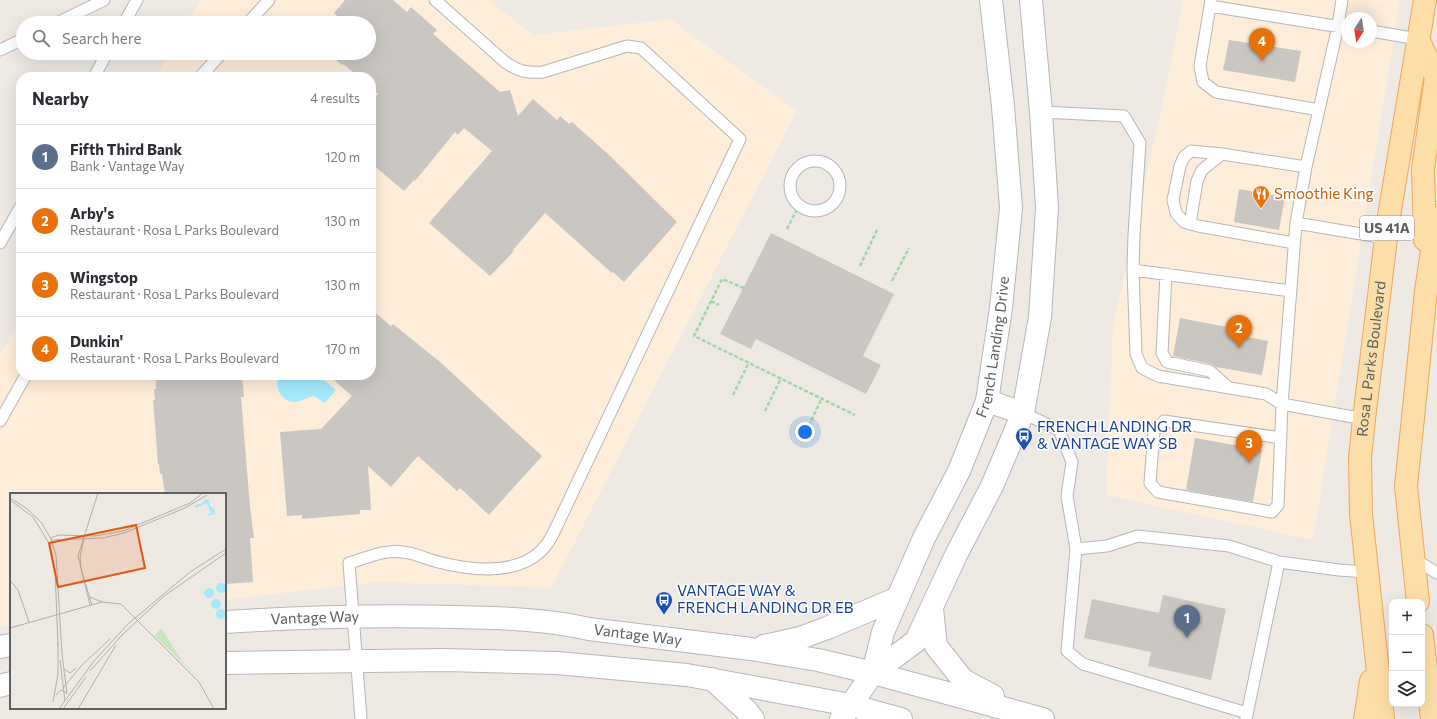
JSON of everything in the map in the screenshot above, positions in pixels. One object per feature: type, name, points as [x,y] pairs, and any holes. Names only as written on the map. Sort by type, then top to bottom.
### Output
[{"type":"main road","name":"Rosa L Parks Boulevard","points":[[1383,719],[1361,514],[1360,458],[1385,238],[1424,0]]},
{"type":"main road","points":[[1418,39],[1436,77],[1423,169],[1426,291]]},
{"type":"main road","name":"US 41A","points":[[1418,599],[1406,486],[1426,291],[1437,218]]},
{"type":"main road","points":[[1365,719],[1376,648]]},
{"type":"main road","points":[[1425,660],[1432,719]]},
{"type":"street","name":"French Landing Drive","points":[[873,673],[883,632],[924,538],[959,471],[987,401],[1001,308],[1011,208],[1003,106],[992,0]]},
{"type":"street","name":"French Landing Drive","points":[[846,712],[873,673],[916,641],[956,555],[992,486],[1023,413],[1040,317],[1047,208],[1041,112],[1031,0]]},
{"type":"street","points":[[987,401],[1023,413]]},
{"type":"street","points":[[751,648],[800,638],[898,598]]},
{"type":"street","points":[[932,609],[936,646],[963,680],[1034,716]]},
{"type":"street","name":"Vantage Way","points":[[226,622],[354,616],[482,618],[568,624],[589,629],[751,648],[818,660],[873,673],[1034,716]]},
{"type":"street","points":[[0,647],[10,645]]},
{"type":"street","points":[[226,663],[446,660],[557,663],[687,675],[712,679],[846,712],[901,719]]},
{"type":"street","points":[[712,679],[747,711],[753,719]]},
{"type":"street","points":[[0,686],[10,683]]},
{"type":"lane","points":[[71,16],[104,0]]},
{"type":"lane","points":[[128,16],[137,0]]},
{"type":"lane","points":[[254,16],[269,0]]},
{"type":"lane","points":[[361,719],[349,563],[387,551],[403,552],[437,562],[463,567],[491,568],[520,564],[542,551],[553,534],[740,139],[641,48],[627,46],[543,72],[531,73],[521,71],[513,68],[505,62],[435,0]]},
{"type":"lane","points":[[1342,0],[1342,12]]},
{"type":"lane","points":[[1319,110],[1216,92],[1203,82],[1200,66],[1211,3],[1341,27]]},
{"type":"lane","points":[[1281,438],[1164,421],[1154,431],[1150,483],[1158,492],[1272,512],[1278,505],[1281,438],[1282,404],[1296,223],[1306,166],[1319,110],[1341,31]]},
{"type":"lane","points":[[1377,32],[1418,39]]},
{"type":"lane","points":[[0,50],[16,42]]},
{"type":"lane","points":[[97,72],[103,60]]},
{"type":"lane","points":[[205,72],[216,60]]},
{"type":"lane","points":[[1041,112],[1124,116],[1140,144],[1133,270],[1136,354],[1142,368],[1158,376],[1266,394],[1282,404],[1364,419]]},
{"type":"lane","points":[[1294,243],[1184,222],[1176,213],[1173,200],[1182,161],[1191,151],[1306,166]]},
{"type":"lane","points":[[1190,224],[1197,180],[1202,170],[1222,154]]},
{"type":"lane","points":[[815,161],[824,163],[831,167],[836,172],[840,183],[838,196],[834,203],[826,209],[816,211],[806,209],[799,205],[794,199],[790,186],[797,169],[806,163],[815,161]]},
{"type":"lane","points":[[0,243],[16,215]]},
{"type":"lane","points":[[1296,223],[1385,238]]},
{"type":"lane","points":[[1133,270],[1291,292]]},
{"type":"lane","points":[[1166,274],[1162,353],[1166,362],[1210,371],[1229,388]]},
{"type":"lane","points":[[0,421],[23,380]]},
{"type":"lane","points":[[1023,413],[1059,430],[1072,462],[1067,496],[1076,549],[1067,651],[1083,664],[1246,716],[1279,562]]},
{"type":"lane","points":[[1076,549],[1107,546],[1138,536],[1229,546],[1279,562],[1367,572]]},
{"type":"lane","points":[[1414,560],[1437,572]]},
{"type":"path","points":[[787,230],[799,205]]},
{"type":"path","points":[[860,266],[878,228]]},
{"type":"path","points":[[892,281],[909,248]]},
{"type":"path","points":[[744,288],[722,279],[694,336],[855,415]]},
{"type":"path","points":[[711,301],[719,305]]},
{"type":"path","points":[[733,395],[749,362]]},
{"type":"path","points":[[765,411],[781,378]]},
{"type":"path","points":[[806,431],[822,398]]},
{"type":"shaded area","points":[[200,0],[488,0],[534,35],[670,19],[797,111],[551,588],[377,582],[226,600],[226,493],[10,493],[10,625],[0,626],[0,355],[16,326],[16,380],[376,380],[376,72],[159,72],[166,60],[376,60],[376,16],[191,16]]},
{"type":"shaded area","points":[[1183,0],[1400,0],[1313,540],[1106,495],[1113,326],[1170,69]]},
{"type":"water","points":[[278,380],[324,380],[336,390],[325,403],[314,396],[296,402],[291,402],[283,397],[277,384]]},
{"type":"building","points":[[345,0],[393,0],[407,12],[411,7],[437,30],[433,34],[500,92],[510,90],[518,116],[533,99],[557,120],[560,116],[569,124],[572,122],[608,154],[677,222],[624,282],[545,213],[513,250],[514,251],[490,276],[429,223],[492,151],[464,128],[458,135],[455,132],[415,181],[414,180],[404,191],[376,167],[376,97],[378,94],[376,92],[376,72],[353,72],[336,60],[376,60],[376,16],[337,16],[334,13]]},
{"type":"building","points":[[1229,40],[1301,51],[1295,82],[1223,70]]},
{"type":"building","points":[[1239,189],[1285,197],[1279,230],[1234,222]]},
{"type":"building","points":[[771,233],[894,294],[863,356],[881,365],[866,394],[756,339],[751,349],[720,334]]},
{"type":"building","points":[[376,313],[391,326],[393,324],[440,362],[542,456],[489,515],[460,488],[457,491],[418,456],[391,487],[368,466],[371,510],[360,510],[360,514],[302,519],[302,515],[287,516],[280,432],[321,429],[352,396],[334,380],[376,380]]},
{"type":"building","points":[[1180,318],[1242,330],[1241,336],[1268,341],[1262,375],[1216,367],[1211,364],[1173,356]]},
{"type":"building","points":[[156,380],[242,380],[244,397],[241,397],[254,538],[250,538],[253,582],[226,584],[226,493],[165,493],[162,474],[160,474],[158,464],[153,400],[155,400],[154,389],[156,389]]},
{"type":"building","points":[[1195,438],[1262,450],[1253,502],[1186,490]]},
{"type":"building","points":[[1163,595],[1226,609],[1211,680],[1148,666],[1151,652],[1084,638],[1092,599],[1159,613]]},
{"type":"place","name":"Dunkin'","points":[[1262,61]]},
{"type":"place","name":"Smoothie King","points":[[1261,209]]},
{"type":"place","name":"Arby's","points":[[1239,348]]},
{"type":"place","name":"FRENCH LANDING DR & VANTAGE WAY SB","points":[[1024,451]]},
{"type":"place","name":"Wingstop","points":[[1249,463]]},
{"type":"place","name":"VANTAGE WAY & FRENCH LANDING DR EB","points":[[664,615]]},
{"type":"place","name":"Fifth Third Bank","points":[[1187,638]]}]
